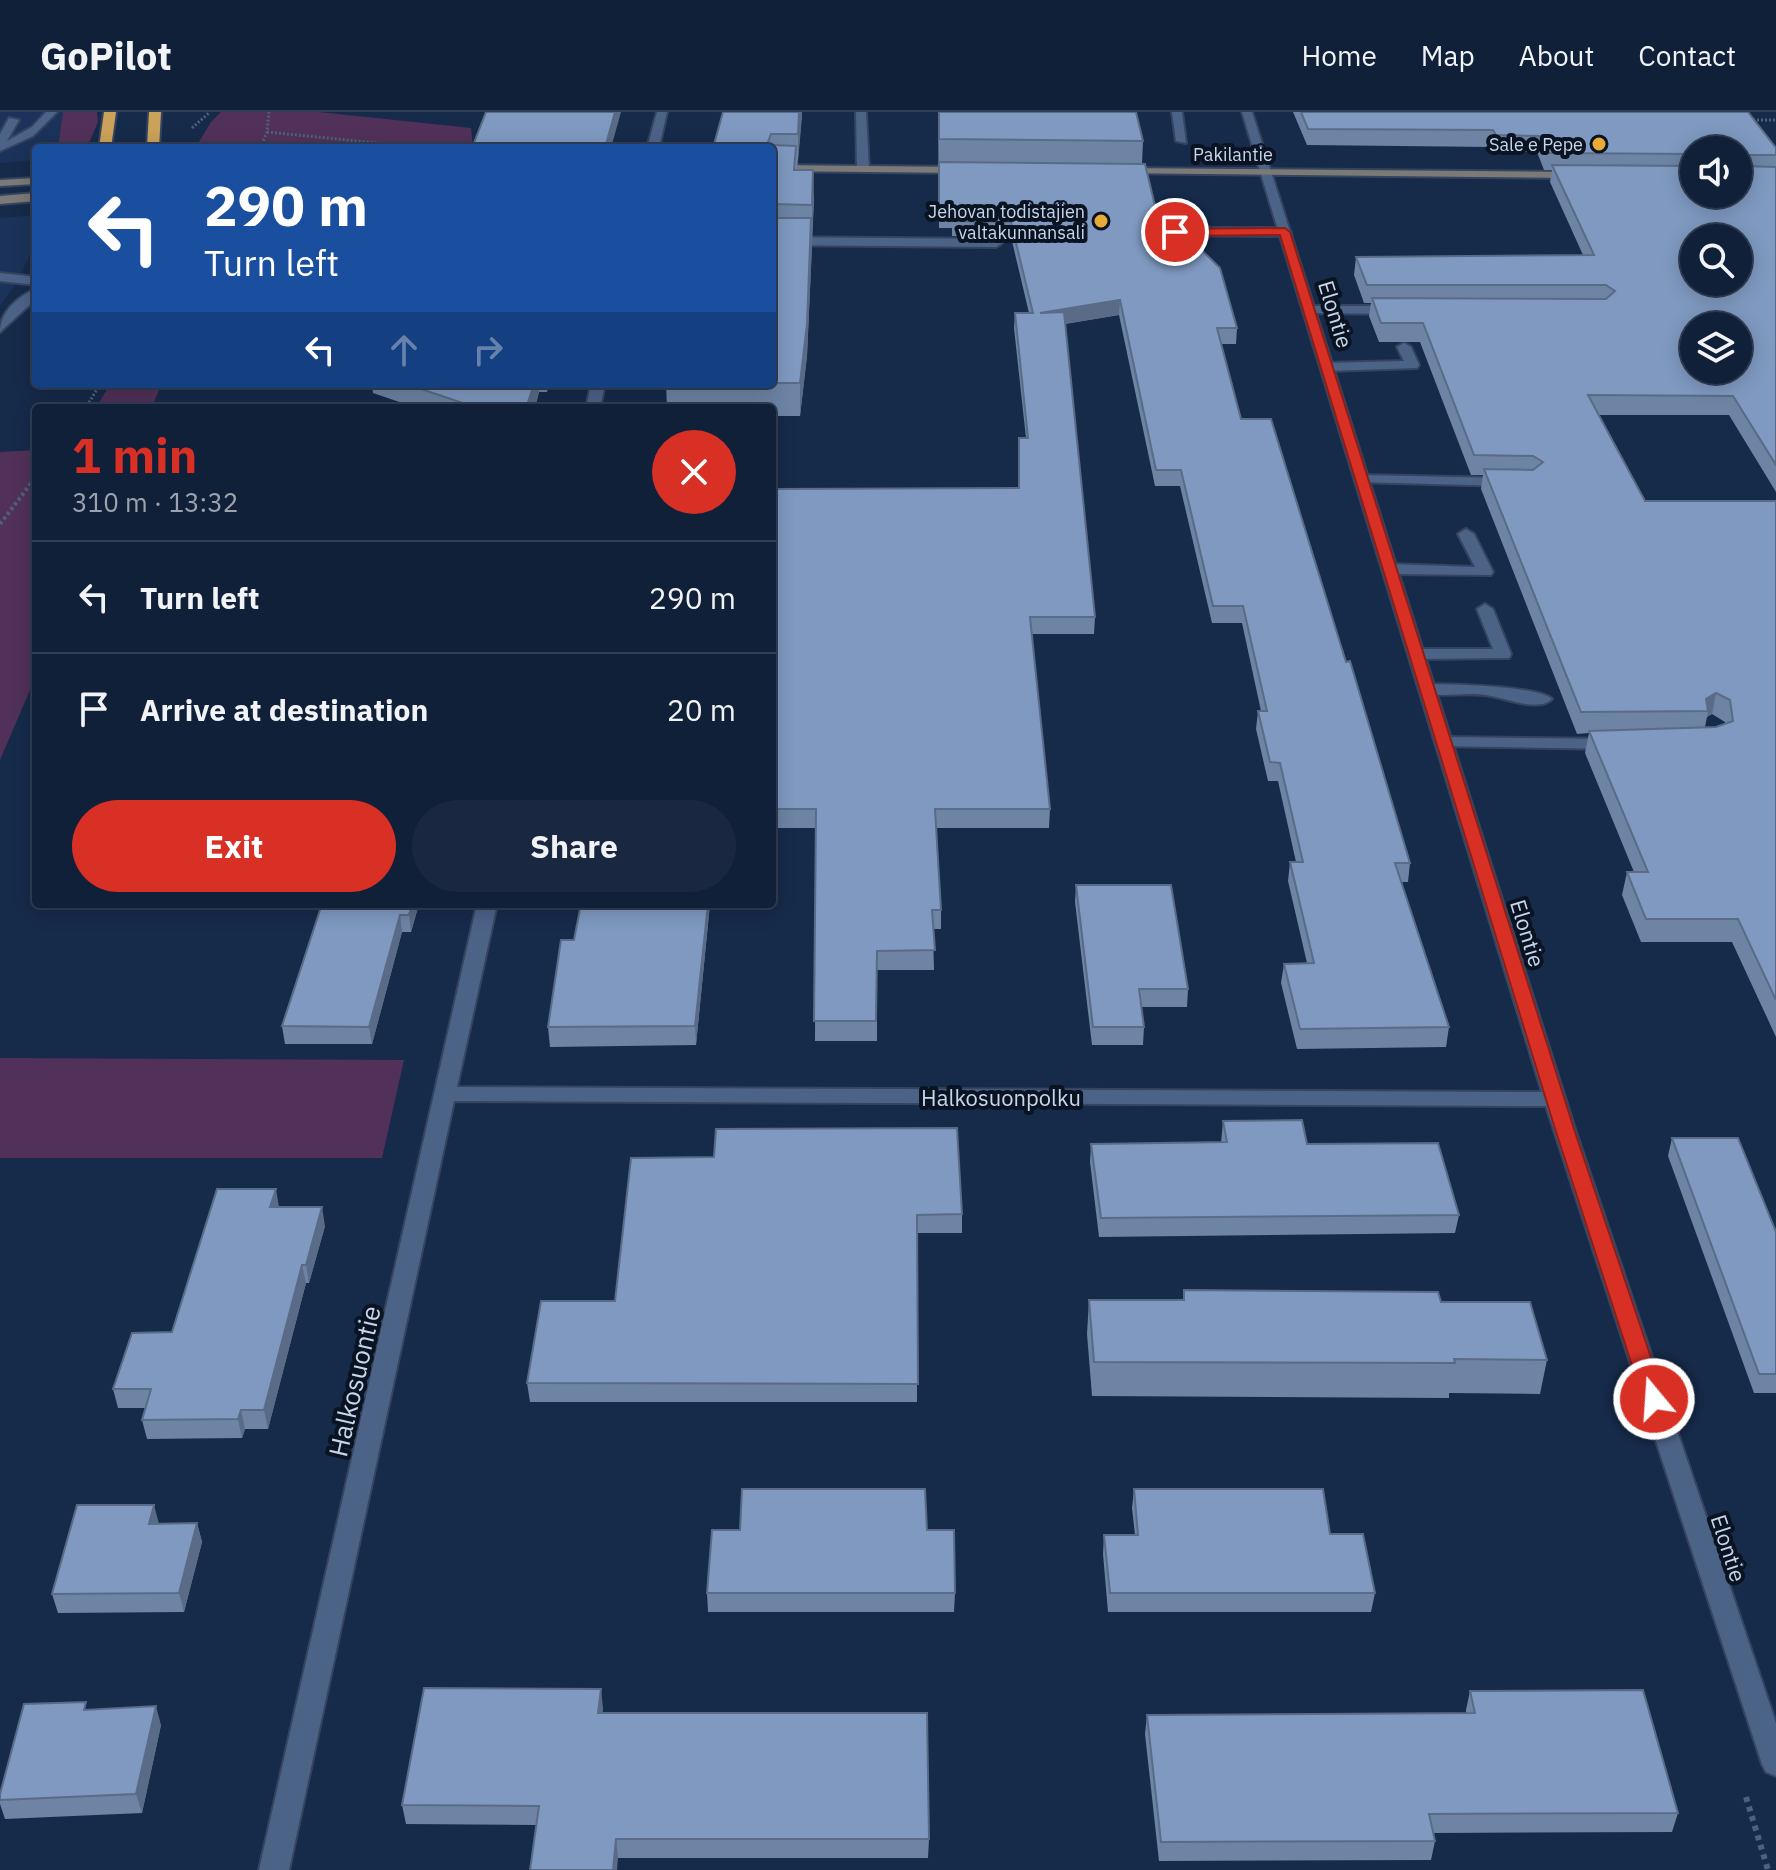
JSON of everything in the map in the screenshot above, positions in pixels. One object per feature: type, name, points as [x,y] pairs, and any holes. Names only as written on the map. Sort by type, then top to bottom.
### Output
[{"type":"highway","points":[[106,144],[110,112]]},
{"type":"highway","points":[[153,144],[155,112]]},
{"type":"main road","points":[[776,168],[974,170]]},
{"type":"main road","name":"Pakilantie","points":[[1100,171],[1588,176]]},
{"type":"main road","points":[[0,183],[32,181]]},
{"type":"main road","points":[[0,200],[32,197]]},
{"type":"street","points":[[0,146],[28,134],[45,122],[52,112]]},
{"type":"street","points":[[654,144],[662,112]]},
{"type":"street","points":[[861,112],[863,169]]},
{"type":"street","points":[[1177,112],[1182,141]]},
{"type":"street","name":"Elontie","points":[[1247,112],[1555,1099],[1776,1764]]},
{"type":"street","points":[[0,146],[13,120]]},
{"type":"street","points":[[1175,232],[1285,232]]},
{"type":"street","points":[[776,241],[996,243]]},
{"type":"street","points":[[0,277],[32,281]]},
{"type":"street","points":[[0,328],[13,311],[32,296]]},
{"type":"street","points":[[1309,310],[1418,310]]},
{"type":"street","points":[[1327,367],[1412,365],[1404,347]]},
{"type":"street","points":[[1362,479],[1530,483]]},
{"type":"street","points":[[1390,569],[1485,572],[1466,534]]},
{"type":"street","points":[[1416,654],[1503,654],[1485,609]]},
{"type":"street","points":[[1427,689],[1491,690],[1509,696],[1544,699]]},
{"type":"street","points":[[1444,742],[1628,744]]},
{"type":"street","name":"Halkosuontie","points":[[274,1870],[486,908]]},
{"type":"street","name":"Halkosuonpolku","points":[[447,1094],[1555,1099]]},
{"type":"path","points":[[262,144],[267,132],[269,112]]},
{"type":"path","points":[[1745,120],[1776,120]]},
{"type":"path","points":[[267,132],[396,144]]},
{"type":"path","points":[[0,524],[32,482]]},
{"type":"shaded area","points":[[0,112],[63,112],[59,144],[32,144],[32,160],[0,163]]},
{"type":"shaded area","points":[[63,112],[97,112],[98,122],[89,144],[59,144]]},
{"type":"shaded area","points":[[221,112],[319,112],[471,128],[473,144],[198,144]]},
{"type":"shaded area","points":[[32,215],[32,251],[15,285],[0,306],[0,218]]},
{"type":"shaded area","points":[[108,388],[160,388],[153,404],[98,404]]},
{"type":"shaded area","points":[[32,450],[32,685],[0,760],[0,452]]},
{"type":"shaded area","points":[[0,1058],[404,1060],[382,1158],[0,1158]]},
{"type":"building","points":[[486,112],[615,112],[606,144],[474,144]]},
{"type":"building","points":[[723,112],[799,112],[798,134],[771,134],[770,144],[714,144]]},
{"type":"building","points":[[939,112],[1136,112],[1143,141],[939,139]]},
{"type":"building","points":[[1301,112],[1748,112],[1776,148],[1776,155],[1752,155],[1752,136],[1680,136],[1680,154],[1547,153],[1539,136],[1496,135],[1493,130],[1308,129]]},
{"type":"building","points":[[776,145],[796,146],[794,170],[813,170],[812,205],[776,204]]},
{"type":"building","points":[[939,162],[1145,164],[1157,214],[1165,214],[1170,223],[1175,224],[1220,268],[1237,328],[1217,328],[1241,419],[1271,419],[1346,662],[1350,661],[1410,863],[1395,863],[1449,1027],[1300,1029],[1284,964],[1314,963],[1290,862],[1303,862],[1280,763],[1270,762],[1258,711],[1267,711],[1243,606],[1213,606],[1181,470],[1156,470],[1120,300],[1040,313],[1064,312],[1095,617],[1030,617],[1050,809],[935,809],[941,910],[932,910],[935,950],[877,951],[876,1021],[814,1021],[816,809],[776,809],[776,489],[1019,488],[1019,438],[1028,438],[1015,313],[1033,313],[1011,222],[952,221],[953,214],[939,214]]},
{"type":"building","points":[[1552,165],[1680,166],[1680,208],[1752,208],[1752,166],[1776,167],[1776,465],[1733,396],[1588,395],[1645,501],[1776,501],[1776,1000],[1738,919],[1646,919],[1627,872],[1648,872],[1589,731],[1716,727],[1733,721],[1730,700],[1716,693],[1706,699],[1708,711],[1581,712],[1484,469],[1533,470],[1543,462],[1533,456],[1474,455],[1423,323],[1381,323],[1372,298],[1606,299],[1615,291],[1606,285],[1367,285],[1356,257],[1594,255]]},
{"type":"building","points":[[776,218],[811,218],[807,324],[800,383],[776,383]]},
{"type":"building","points":[[418,388],[533,388],[527,404],[466,404]]},
{"type":"building","points":[[1076,885],[1171,885],[1188,989],[1139,989],[1144,1027],[1093,1027]]},
{"type":"building","points":[[321,908],[411,908],[409,915],[400,915],[369,1027],[282,1026]]},
{"type":"building","points":[[580,908],[708,908],[695,1026],[548,1027],[561,940],[574,940]]},
{"type":"building","points":[[1302,1120],[1307,1144],[1438,1143],[1459,1215],[1101,1218],[1091,1144],[1227,1142],[1223,1121]]},
{"type":"building","points":[[957,1128],[962,1214],[917,1215],[918,1384],[527,1383],[541,1301],[615,1301],[631,1158],[714,1157],[716,1129]]},
{"type":"building","points":[[1672,1138],[1738,1138],[1776,1232],[1776,1374],[1759,1374]]},
{"type":"building","points":[[217,1189],[276,1189],[270,1207],[322,1207],[306,1265],[302,1265],[264,1410],[241,1410],[238,1419],[142,1420],[151,1389],[113,1389],[132,1333],[172,1332]]},
{"type":"building","points":[[1184,1290],[1438,1292],[1441,1302],[1530,1302],[1547,1360],[1454,1359],[1455,1363],[1094,1362],[1089,1300],[1184,1300]]},
{"type":"building","points":[[742,1489],[925,1489],[927,1530],[954,1530],[955,1593],[707,1593],[712,1530],[740,1530]]},
{"type":"building","points":[[1134,1489],[1323,1489],[1330,1534],[1363,1534],[1375,1593],[1110,1593],[1104,1535],[1138,1535]]},
{"type":"building","points":[[77,1505],[154,1505],[149,1524],[197,1523],[179,1593],[52,1594]]},
{"type":"building","points":[[424,1688],[601,1689],[598,1713],[927,1713],[929,1839],[616,1839],[613,1870],[530,1870],[539,1806],[402,1805]]},
{"type":"building","points":[[1643,1690],[1678,1813],[1429,1814],[1435,1841],[1161,1842],[1147,1715],[1475,1713],[1470,1691]]},
{"type":"building","points":[[86,1702],[84,1710],[156,1706],[136,1794],[0,1800],[24,1704]]},
{"type":"place","name":"Sale e Pepe","points":[[1599,144]]},
{"type":"place","name":"Jehovan todistajien valtakunnansali","points":[[1101,221]]},
{"type":"route","points":[[1175,232],[1285,232],[1565,1132],[1654,1399]]}]
